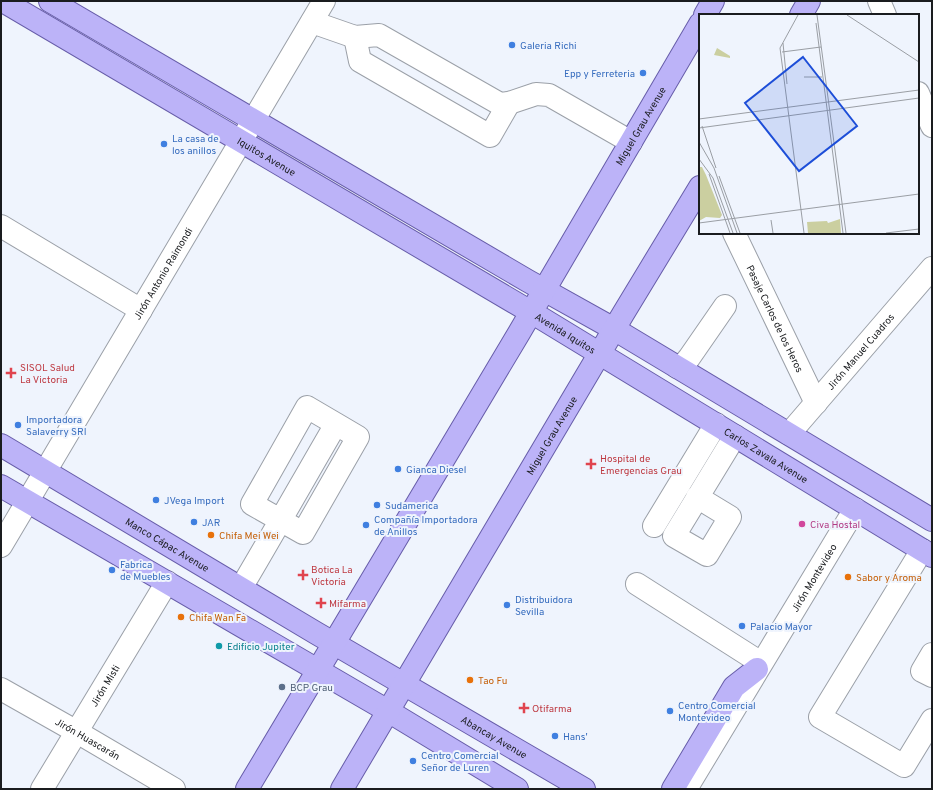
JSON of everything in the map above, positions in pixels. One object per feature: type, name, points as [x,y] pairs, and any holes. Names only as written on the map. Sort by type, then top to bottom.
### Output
[{"type":"main road","name":"Iquitos Avenue","points":[[3,1],[536,315]]},
{"type":"main road","points":[[50,1],[610,327],[932,520]]},
{"type":"main road","points":[[802,14],[810,1]]},
{"type":"main road","name":"Miguel Grau Avenue","points":[[536,315],[550,292],[631,142],[699,26]]},
{"type":"main road","name":"Miguel Grau Avenue","points":[[385,710],[610,327],[699,189]]},
{"type":"main road","points":[[248,789],[326,675],[536,315]]},
{"type":"main road","name":"Avenida Iquitos","points":[[536,315],[596,351]]},
{"type":"main road","name":"Carlos Zavala Avenue","points":[[596,351],[855,509],[929,547]]},
{"type":"main road","points":[[735,436],[751,411]]},
{"type":"main road","name":"Manco Cápac Avenue","points":[[1,445],[342,648]]},
{"type":"main road","points":[[1,486],[326,675],[517,789]]},
{"type":"main road","name":"Abancay Avenue","points":[[342,648],[584,789]]},
{"type":"main road","points":[[673,789],[734,687],[759,666]]},
{"type":"main road","points":[[342,789],[385,710]]},
{"type":"street","name":"Jirón Antonio Raimondi","points":[[1,546],[324,1]]},
{"type":"street","points":[[879,1],[885,14]]},
{"type":"street","points":[[312,22],[356,37],[378,35],[500,104],[509,103],[536,94],[549,95],[631,142]]},
{"type":"street","points":[[356,37],[360,61],[490,136],[509,103]]},
{"type":"street","points":[[919,95],[932,126]]},
{"type":"street","points":[[1,226],[141,310]]},
{"type":"street","name":"Pasaje Carlos de los Heros","points":[[734,234],[816,404]]},
{"type":"street","name":"Jirón Manuel Cuadros","points":[[789,434],[932,268]]},
{"type":"street","points":[[677,367],[684,364],[689,358],[725,306]]},
{"type":"street","points":[[307,408],[358,437],[303,533],[281,520],[252,504],[307,408]]},
{"type":"street","points":[[654,526],[716,424]]},
{"type":"street","points":[[697,497],[735,436]]},
{"type":"street","name":"Jirón Montevideo","points":[[686,789],[855,509]]},
{"type":"street","points":[[241,588],[281,520]]},
{"type":"street","points":[[929,547],[820,717],[904,766],[932,720]]},
{"type":"street","name":"Jirón Misti","points":[[42,789],[78,732],[167,582]]},
{"type":"street","points":[[637,584],[759,666]]},
{"type":"street","points":[[932,654],[922,671],[932,676]]},
{"type":"street","name":"Jirón Huascarán","points":[[1,689],[78,732],[174,789]]},
{"type":"place","name":"Galeria Richi","points":[[512,45]]},
{"type":"place","name":"Epp y Ferreteria","points":[[643,73]]},
{"type":"place","name":"La casa de los anillos","points":[[164,144]]},
{"type":"place","name":"SISOL Salud La Victoria","points":[[11,373]]},
{"type":"place","name":"Importadora Salaverry SRI","points":[[18,425]]},
{"type":"place","name":"Hospital de Emergencias Grau","points":[[591,464]]},
{"type":"place","name":"Gianca Diesel","points":[[398,469]]},
{"type":"place","name":"JVega Import","points":[[156,500]]},
{"type":"place","name":"Sudamerica","points":[[377,505]]},
{"type":"place","name":"JAR","points":[[194,522]]},
{"type":"place","name":"Civa Hostal","points":[[802,524]]},
{"type":"place","name":"Compañía Importadora de Anillos","points":[[366,525]]},
{"type":"place","name":"Chifa Mei Wei","points":[[211,535]]},
{"type":"place","name":"Fabrica de Muebles","points":[[112,570]]},
{"type":"place","name":"Botica La Victoria","points":[[303,575]]},
{"type":"place","name":"Sabor y Aroma","points":[[848,577]]},
{"type":"place","name":"Mifarma","points":[[321,603]]},
{"type":"place","name":"Distribuidora Sevilla","points":[[507,605]]},
{"type":"place","name":"Chifa Wan Fa","points":[[181,617]]},
{"type":"place","name":"Palacio Mayor","points":[[742,626]]},
{"type":"place","name":"Edificio Jupiter","points":[[219,646]]},
{"type":"place","name":"Tao Fu","points":[[470,680]]},
{"type":"place","name":"BCP Grau","points":[[282,687]]},
{"type":"place","name":"Otifarma","points":[[524,708]]},
{"type":"place","name":"Centro Comercial Montevideo","points":[[670,711]]},
{"type":"place","name":"Hans'","points":[[555,736]]},
{"type":"place","name":"Centro Comercial Señor de Luren","points":[[413,761]]}]
